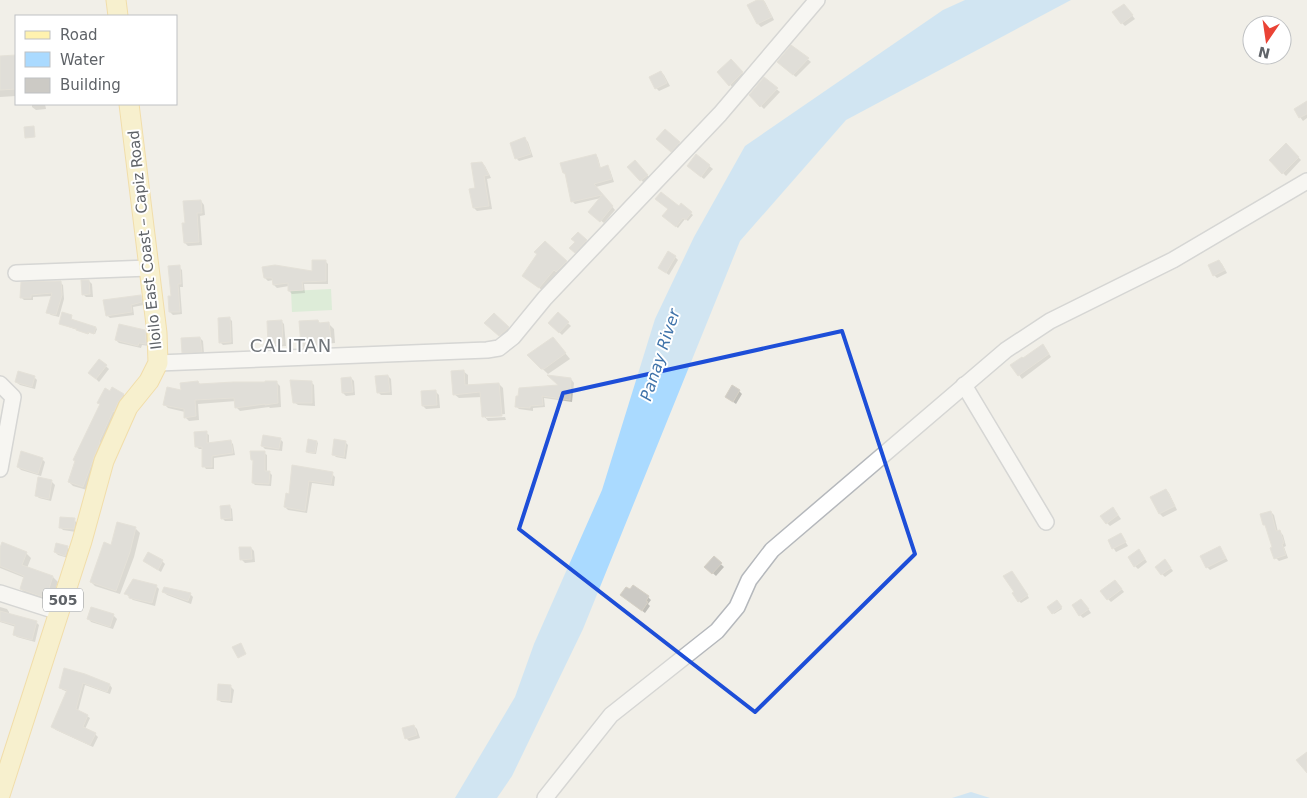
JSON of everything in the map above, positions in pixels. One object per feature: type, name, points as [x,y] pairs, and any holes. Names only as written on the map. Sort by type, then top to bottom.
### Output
[{"type":"main road","points":[[116,0],[118,15]]},
{"type":"main road","name":"Iloilo East Coast – Capiz Road","points":[[0,795],[82,541],[104,461],[128,407],[149,381],[158,362],[157,333],[129,105]]},
{"type":"street","points":[[158,362],[487,350],[499,348],[513,337],[545,298],[720,114],[817,0]]},
{"type":"street","points":[[545,798],[611,715],[717,632],[737,607],[749,580],[772,550],[1006,350],[1050,321],[1173,260],[1307,181]]},
{"type":"street","points":[[16,273],[149,268]]},
{"type":"street","points":[[0,384],[13,396],[0,469]]},
{"type":"street","points":[[964,385],[1046,522]]},
{"type":"street","points":[[0,593],[59,612]]},
{"type":"highlighted area","points":[[842,331],[915,554],[755,712],[519,529],[563,393]]},
{"type":"green space","points":[[331,289],[332,310],[292,312],[291,291]]},
{"type":"water","name":"Panay River","points":[[965,0],[1071,0],[846,120],[740,241],[583,629],[512,776],[497,798],[455,798],[515,697],[534,644],[602,490],[655,319],[694,237],[745,146],[943,10]]},
{"type":"water","points":[[971,792],[990,798],[952,798]]},
{"type":"building","points":[[757,0],[763,0],[772,17],[757,24],[747,5]]},
{"type":"building","points":[[1124,4],[1133,15],[1121,24],[1112,12]]},
{"type":"building","points":[[791,45],[809,58],[793,75],[777,62]]},
{"type":"building","points":[[15,55],[15,89],[0,90],[0,56]]},
{"type":"building","points":[[731,59],[743,72],[729,86],[717,72]]},
{"type":"building","points":[[661,71],[667,83],[655,89],[649,77]]},
{"type":"building","points":[[764,77],[778,88],[760,107],[749,95]]},
{"type":"building","points":[[1307,101],[1307,114],[1299,118],[1294,109]]},
{"type":"building","points":[[34,126],[35,137],[25,138],[24,127]]},
{"type":"building","points":[[665,129],[680,142],[671,152],[656,139]]},
{"type":"building","points":[[525,137],[531,154],[515,159],[510,143]]},
{"type":"building","points":[[1286,143],[1299,157],[1282,174],[1269,160]]},
{"type":"building","points":[[596,154],[600,168],[608,165],[612,179],[594,184],[613,206],[600,222],[588,212],[602,195],[571,202],[565,173],[563,173],[560,163]]},
{"type":"building","points":[[696,154],[710,165],[701,177],[687,166]]},
{"type":"building","points":[[635,160],[648,175],[640,181],[627,167]]},
{"type":"building","points":[[482,162],[489,175],[484,176],[489,206],[473,208],[469,189],[475,188],[471,163]]},
{"type":"building","points":[[661,192],[679,206],[681,203],[692,212],[686,220],[683,218],[676,227],[662,216],[668,209],[655,199]]},
{"type":"building","points":[[201,200],[202,213],[197,213],[199,242],[184,243],[182,223],[185,223],[183,201]]},
{"type":"building","points":[[578,232],[587,240],[575,253],[569,248],[575,242],[571,239]]},
{"type":"building","points":[[545,241],[567,261],[556,272],[554,270],[539,288],[522,276],[537,254],[534,252]]},
{"type":"building","points":[[668,251],[676,256],[666,273],[658,268]]},
{"type":"building","points":[[312,260],[326,260],[326,281],[302,282],[303,290],[288,291],[288,283],[273,285],[272,278],[264,278],[262,267],[275,265],[312,271]]},
{"type":"building","points":[[1219,260],[1225,270],[1213,276],[1208,265]]},
{"type":"building","points":[[180,265],[181,284],[178,284],[180,312],[169,312],[168,296],[171,296],[168,266]]},
{"type":"building","points":[[81,280],[89,280],[90,294],[82,295]]},
{"type":"building","points":[[61,281],[62,295],[56,315],[46,313],[52,293],[31,295],[31,298],[20,298],[21,282]]},
{"type":"building","points":[[141,295],[142,302],[131,305],[132,312],[106,316],[103,300]]},
{"type":"building","points":[[62,312],[72,315],[71,319],[96,327],[94,334],[88,332],[88,334],[59,324]]},
{"type":"building","points":[[558,312],[569,322],[559,333],[548,323]]},
{"type":"building","points":[[494,313],[509,327],[499,336],[484,323]]},
{"type":"building","points":[[230,317],[231,342],[219,343],[218,318]]},
{"type":"building","points":[[282,320],[283,344],[268,345],[267,321]]},
{"type":"building","points":[[318,320],[319,323],[329,322],[331,339],[320,340],[320,346],[301,347],[299,321]]},
{"type":"building","points":[[119,324],[145,330],[146,344],[139,343],[138,346],[115,340]]},
{"type":"building","points":[[200,337],[202,352],[182,353],[181,338]]},
{"type":"building","points":[[553,337],[566,353],[544,369],[541,369],[527,355]]},
{"type":"building","points":[[1043,344],[1049,354],[1018,376],[1010,365]]},
{"type":"building","points":[[99,359],[107,365],[96,379],[88,373]]},
{"type":"building","points":[[464,370],[465,385],[499,383],[502,416],[482,417],[480,392],[453,395],[451,371]]},
{"type":"building","points":[[18,371],[35,376],[32,387],[15,382]]},
{"type":"building","points":[[388,375],[390,392],[377,393],[375,376]]},
{"type":"building","points":[[547,375],[571,378],[570,400],[542,396],[543,405],[530,406],[530,408],[515,407],[519,388],[558,385]]},
{"type":"building","points":[[351,377],[353,392],[342,393],[341,378]]},
{"type":"building","points":[[290,380],[312,381],[312,403],[293,403]]},
{"type":"building","points":[[198,381],[199,384],[277,381],[278,403],[235,408],[234,398],[195,400],[196,416],[184,418],[184,409],[163,405],[167,387],[181,390],[180,383]]},
{"type":"building","points":[[732,385],[740,390],[733,402],[725,397]]},
{"type":"building","points":[[112,387],[124,394],[113,411],[99,442],[83,487],[68,482],[75,461],[73,460],[100,404],[97,403],[105,388],[110,391]]},
{"type":"building","points":[[436,390],[437,405],[422,406],[421,391]]},
{"type":"building","points":[[207,431],[207,443],[231,440],[233,453],[212,456],[212,467],[202,467],[202,447],[195,447],[194,432]]},
{"type":"building","points":[[263,435],[281,438],[279,449],[261,446]]},
{"type":"building","points":[[308,439],[317,441],[315,453],[306,452]]},
{"type":"building","points":[[334,439],[346,441],[344,457],[332,455]]},
{"type":"building","points":[[21,451],[43,458],[38,474],[17,467]]},
{"type":"building","points":[[250,451],[265,451],[265,471],[270,471],[269,484],[252,483],[253,460],[251,460]]},
{"type":"building","points":[[292,465],[333,472],[331,484],[309,481],[305,511],[284,507],[286,493],[289,494]]},
{"type":"building","points":[[38,477],[52,480],[49,499],[35,496]]},
{"type":"building","points":[[1166,489],[1175,506],[1159,514],[1150,497]]},
{"type":"building","points":[[230,505],[231,518],[221,519],[220,506]]},
{"type":"building","points":[[1113,507],[1118,515],[1106,524],[1100,516]]},
{"type":"building","points":[[1271,511],[1276,531],[1280,530],[1286,555],[1274,559],[1270,548],[1272,547],[1260,514]]},
{"type":"building","points":[[60,517],[75,518],[74,529],[59,528]]},
{"type":"building","points":[[117,522],[136,527],[130,552],[116,591],[90,582],[104,542],[111,545]]},
{"type":"building","points":[[1121,533],[1126,542],[1112,549],[1108,540]]},
{"type":"building","points":[[2,542],[27,552],[22,565],[53,576],[46,598],[20,589],[24,576],[0,566]]},
{"type":"building","points":[[56,543],[68,546],[65,556],[54,552]]},
{"type":"building","points":[[1220,546],[1226,558],[1206,568],[1200,556]]},
{"type":"building","points":[[239,547],[251,547],[252,559],[240,560]]},
{"type":"building","points":[[1139,549],[1145,559],[1134,567],[1128,557]]},
{"type":"building","points":[[148,552],[163,560],[158,570],[143,561]]},
{"type":"building","points":[[714,556],[722,563],[712,574],[704,567]]},
{"type":"building","points":[[1165,559],[1171,568],[1161,575],[1155,567]]},
{"type":"building","points":[[1012,571],[1028,595],[1018,602],[1012,593],[1014,592],[1003,576]]},
{"type":"building","points":[[133,579],[157,585],[152,603],[129,598],[129,595],[124,594]]},
{"type":"building","points":[[1115,580],[1122,589],[1107,600],[1100,591]]},
{"type":"building","points":[[633,585],[649,596],[646,601],[648,602],[642,611],[620,595],[626,587],[630,589]]},
{"type":"building","points":[[164,587],[191,593],[188,601],[162,592]]},
{"type":"building","points":[[1081,599],[1089,609],[1079,616],[1072,605]]},
{"type":"building","points":[[1057,600],[1062,607],[1052,614],[1047,607]]},
{"type":"building","points":[[91,607],[114,614],[110,627],[87,619]]},
{"type":"building","points":[[0,611],[37,621],[32,640],[13,635],[15,625],[0,621]]},
{"type":"building","points":[[241,643],[246,654],[238,658],[232,647]]},
{"type":"building","points":[[64,668],[110,684],[107,692],[83,683],[76,709],[88,715],[83,727],[96,733],[90,745],[51,727],[67,690],[59,688]]},
{"type":"building","points":[[218,684],[231,685],[230,701],[217,700]]},
{"type":"building","points":[[414,725],[417,735],[405,739],[402,728]]},
{"type":"building","points":[[1307,752],[1307,773],[1296,760]]},
{"type":"district","name":"CALITAN","points":[[291,345]]}]
